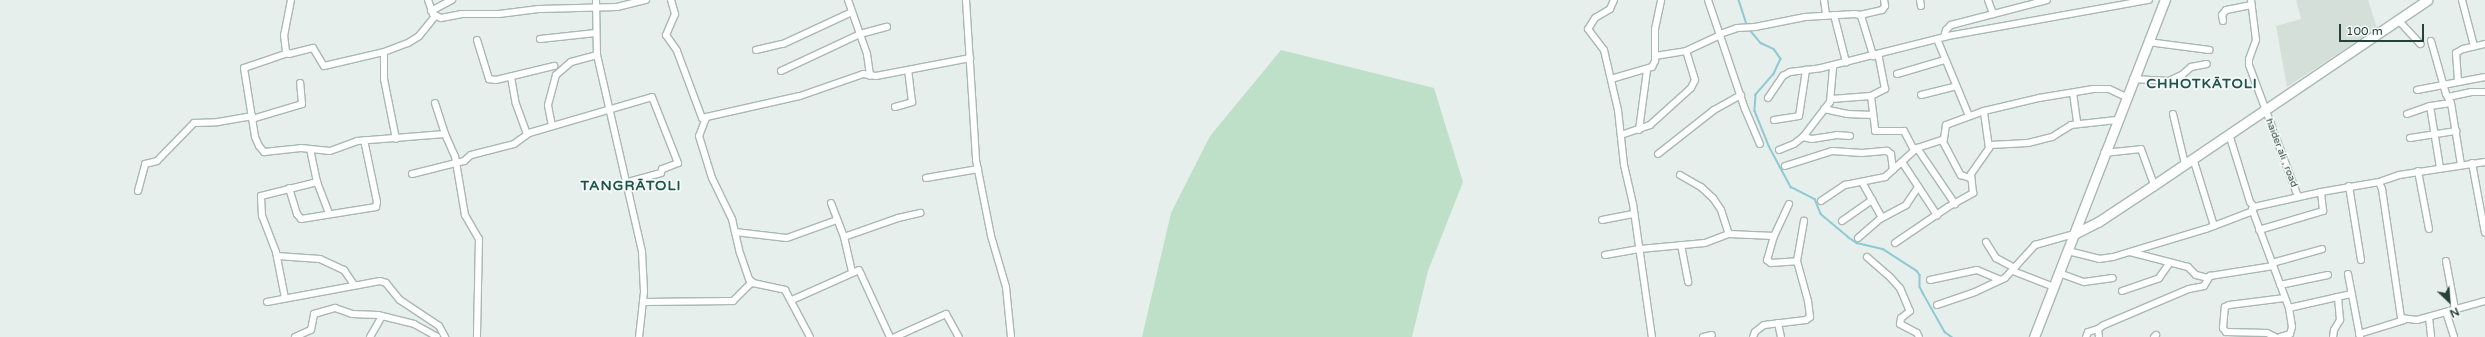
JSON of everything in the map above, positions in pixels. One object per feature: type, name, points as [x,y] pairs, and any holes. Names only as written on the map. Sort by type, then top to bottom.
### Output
[{"type":"main road","points":[[2034,337],[2104,153],[2165,0]]},
{"type":"main road","points":[[2074,234],[2098,222],[2154,186],[2427,0]]},
{"type":"street","points":[[288,53],[283,39],[291,0]]},
{"type":"street","points":[[428,0],[433,14],[441,18],[461,14],[597,7],[646,0]]},
{"type":"street","points":[[445,134],[396,139],[364,140],[334,150],[310,149],[264,152],[257,142],[244,68],[288,53],[313,48],[322,65],[326,66],[384,52],[414,39],[433,14],[452,0]]},
{"type":"street","points":[[596,0],[597,55],[642,252],[644,302],[639,337]]},
{"type":"street","points":[[671,0],[675,14],[666,35],[677,51],[700,116],[706,118],[800,96],[863,74],[870,76],[970,58]]},
{"type":"street","points":[[848,0],[869,61],[870,76]]},
{"type":"street","points":[[966,0],[978,169],[991,236],[1006,287],[1011,337]]},
{"type":"street","points":[[1614,0],[1610,9],[1595,18],[1588,29],[1602,47],[1611,79],[1622,135],[1624,165],[1640,249],[1652,337]]},
{"type":"street","points":[[1611,79],[1647,70],[1654,65],[1655,28],[1661,0]]},
{"type":"street","points":[[1708,0],[1740,95],[1760,144]]},
{"type":"street","points":[[1824,0],[1826,15]]},
{"type":"street","points":[[1655,56],[1686,51],[1720,34],[1743,28],[1826,15],[1860,15],[1882,10],[1884,0]]},
{"type":"street","points":[[1988,0],[1993,14]]},
{"type":"street","points":[[1944,37],[1946,30],[1951,25],[1993,14],[2025,3],[2047,0]]},
{"type":"street","points":[[1768,98],[1786,74],[1846,62],[1944,37],[2149,0]]},
{"type":"street","points":[[2462,0],[2474,46]]},
{"type":"street","points":[[2223,21],[2222,15],[2226,10],[2252,2]]},
{"type":"street","name":"haider ali , road","points":[[2252,2],[2256,40],[2249,58],[2249,65],[2264,110],[2298,197]]},
{"type":"street","points":[[756,50],[783,44],[852,12]]},
{"type":"street","points":[[1834,15],[1846,62]]},
{"type":"street","points":[[1831,99],[1871,96],[1883,91],[1886,87],[1860,15]]},
{"type":"street","points":[[2398,20],[2420,44]]},
{"type":"street","points":[[781,71],[860,34],[887,27]]},
{"type":"street","points":[[540,39],[596,33]]},
{"type":"street","points":[[1937,39],[1969,116]]},
{"type":"street","points":[[477,40],[489,79],[496,80],[554,66]]},
{"type":"street","points":[[2431,41],[2449,100],[2461,165]]},
{"type":"street","points":[[2148,42],[2209,50]]},
{"type":"street","points":[[2458,81],[2455,64],[2456,53],[2463,49],[2485,44]]},
{"type":"street","points":[[1622,135],[1639,130],[1657,120],[1695,82],[1686,51]]},
{"type":"street","points":[[384,52],[384,79],[396,139]]},
{"type":"street","points":[[552,126],[548,105],[556,75],[571,62],[597,55]]},
{"type":"street","points":[[1897,74],[1945,60]]},
{"type":"street","points":[[2134,80],[2173,80],[2182,75],[2191,66],[2206,64]]},
{"type":"street","points":[[1779,150],[1794,144],[1803,137],[1831,99],[1833,65]]},
{"type":"street","points":[[895,107],[909,105],[912,102],[908,70]]},
{"type":"street","points":[[1639,130],[1647,70]]},
{"type":"street","points":[[1774,120],[1799,116],[1806,70]]},
{"type":"street","points":[[511,77],[516,104],[527,134]]},
{"type":"street","points":[[2417,90],[2485,77]]},
{"type":"street","points":[[138,191],[145,164],[155,162],[196,122],[218,122],[252,117],[302,104],[300,83]]},
{"type":"street","points":[[1921,95],[1956,86]]},
{"type":"street","points":[[1821,201],[1845,185],[1881,178],[1893,170],[1916,149],[1942,140],[1946,137],[1946,125],[1969,116],[1984,111],[2073,92],[2103,88],[2126,97]]},
{"type":"street","points":[[2073,92],[2077,124]]},
{"type":"street","points":[[2407,114],[2449,100],[2485,92]]},
{"type":"street","points":[[1658,154],[1709,113],[1740,95]]},
{"type":"street","points":[[1871,96],[1875,131],[1904,132],[1955,204]]},
{"type":"street","points":[[412,174],[464,161],[472,155],[514,144],[527,134],[610,110],[648,97],[653,97],[678,162],[662,168],[662,173],[627,182]]},
{"type":"street","points":[[435,103],[445,134],[457,163],[465,215],[479,239],[477,337]]},
{"type":"street","points":[[2430,106],[2440,168]]},
{"type":"street","points":[[1824,109],[1847,114],[1872,115]]},
{"type":"street","points":[[1895,243],[1936,214],[1955,204],[1974,191],[1970,178],[1990,145],[1984,111]]},
{"type":"street","points":[[2173,114],[2185,164]]},
{"type":"street","points":[[706,118],[699,136],[712,178],[730,212],[741,258],[752,282]]},
{"type":"street","points":[[1990,145],[2028,143],[2048,138],[2066,126],[2117,120]]},
{"type":"street","points":[[2410,138],[2456,132]]},
{"type":"street","points":[[2229,134],[2259,230],[2289,308],[2292,327],[2290,334],[2280,337]]},
{"type":"street","points":[[1803,137],[1812,139],[1836,135],[1850,136]]},
{"type":"street","points":[[289,188],[299,218],[377,205],[364,140]]},
{"type":"street","points":[[1942,140],[1961,175],[1970,178]]},
{"type":"street","points":[[310,149],[317,182],[329,214]]},
{"type":"street","points":[[2104,153],[2140,149],[2154,186]]},
{"type":"street","points":[[1785,166],[1832,151],[1862,153],[1887,151],[1891,154],[1893,170]]},
{"type":"street","points":[[2193,158],[2214,226]]},
{"type":"street","points":[[1902,162],[1936,214]]},
{"type":"street","points":[[2068,251],[2098,259],[2129,252],[2214,226],[2252,208],[2349,186],[2379,182],[2399,175],[2485,162]]},
{"type":"street","points":[[2472,163],[2485,232]]},
{"type":"street","points":[[926,178],[978,169]]},
{"type":"street","points":[[2418,172],[2429,229]]},
{"type":"street","points":[[1680,175],[1701,187],[1713,198],[1721,210],[1729,234]]},
{"type":"street","points":[[285,298],[277,256],[262,216],[261,198],[266,193],[317,182]]},
{"type":"street","points":[[1862,182],[1882,218]]},
{"type":"street","points":[[2379,182],[2382,188],[2392,248],[2400,315],[2404,320]]},
{"type":"street","points":[[2349,186],[2361,260]]},
{"type":"street","points":[[1858,238],[1882,218],[1906,205],[1918,187]]},
{"type":"street","points":[[2259,230],[2323,211],[2321,192]]},
{"type":"street","points":[[1842,221],[1872,200]]},
{"type":"street","points":[[831,203],[844,237],[852,272]]},
{"type":"street","points":[[1789,204],[1774,236],[1767,258],[1768,262],[1797,262]]},
{"type":"street","points":[[844,237],[898,218],[920,213]]},
{"type":"street","points":[[1602,220],[1634,214]]},
{"type":"street","points":[[735,232],[787,238],[837,220]]},
{"type":"street","points":[[1753,337],[1755,332],[1760,327],[1778,323],[1806,320],[1810,317],[1808,301],[1797,262],[1804,221]]},
{"type":"street","points":[[1606,255],[1640,249],[1705,243],[1729,234],[1774,236]]},
{"type":"street","points":[[1937,304],[1976,292],[2000,280],[2014,269],[2028,250],[2035,244],[2074,234]]},
{"type":"street","points":[[1986,242],[1996,258],[2014,269],[2054,287]]},
{"type":"street","points":[[1681,245],[1688,282]]},
{"type":"street","points":[[2129,252],[2188,267],[2196,275],[2208,278],[2215,275],[2272,264],[2322,249]]},
{"type":"street","points":[[277,256],[320,259],[344,270],[354,285]]},
{"type":"street","points":[[1867,257],[1900,288],[1910,310],[1901,318],[1900,324],[1917,333],[1919,337]]},
{"type":"street","points":[[2446,261],[2455,309]]},
{"type":"street","points":[[2122,291],[2159,278],[2170,262]]},
{"type":"street","points":[[792,300],[858,270],[890,337]]},
{"type":"street","points":[[1930,280],[1977,270],[2000,280]]},
{"type":"street","points":[[2059,273],[2084,282],[2113,278]]},
{"type":"street","points":[[2348,274],[2360,336],[2404,320],[2429,317],[2485,302]]},
{"type":"street","points":[[2280,285],[2328,275]]},
{"type":"street","points":[[2086,337],[2088,332],[2098,329],[2104,325],[2189,289],[2204,286],[2208,278]]},
{"type":"street","points":[[267,302],[354,285],[383,282],[400,300],[439,326],[445,337]]},
{"type":"street","points":[[644,302],[733,301],[752,282]]},
{"type":"street","points":[[752,282],[784,289],[792,300],[810,337]]},
{"type":"street","points":[[2289,308],[2351,294]]},
{"type":"street","points":[[2333,337],[2334,330],[2340,320],[2338,297]]},
{"type":"street","points":[[2276,337],[2263,332],[2241,335],[2224,330],[2226,306],[2285,298]]},
{"type":"street","points":[[299,336],[311,330],[314,314],[330,309],[339,309],[352,314],[382,316],[420,326],[436,337]]},
{"type":"street","points":[[2446,312],[2454,337]]},
{"type":"street","points":[[895,337],[946,314],[959,337]]},
{"type":"street","points":[[370,337],[382,316]]},
{"type":"street","points":[[2429,317],[2431,337]]},
{"type":"street","points":[[1778,323],[1781,337]]},
{"type":"street","points":[[2098,329],[2099,337]]},
{"type":"street","points":[[1703,337],[1712,334]]},
{"type":"shaded area","points":[[2296,0],[2368,0],[2377,28],[2287,87],[2276,26],[2301,19]]},
{"type":"green space","points":[[1281,50],[1434,88],[1463,182],[1428,271],[1412,337],[1142,337],[1171,213],[1210,136]]},
{"type":"waterway","points":[[1739,0],[1747,25]]},
{"type":"waterway","points":[[1750,30],[1761,43],[1774,49],[1781,59],[1774,74],[1756,95],[1755,111],[1769,146],[1791,187],[1815,199],[1821,214],[1848,237],[1857,243],[1883,249],[1917,271],[1920,275],[1920,287],[1923,293],[1945,332],[1952,337]]},
{"type":"district","name":"CHHOTKĀTOLI","points":[[2202,84]]},
{"type":"district","name":"TANGRĀTOLI","points":[[631,186]]}]
